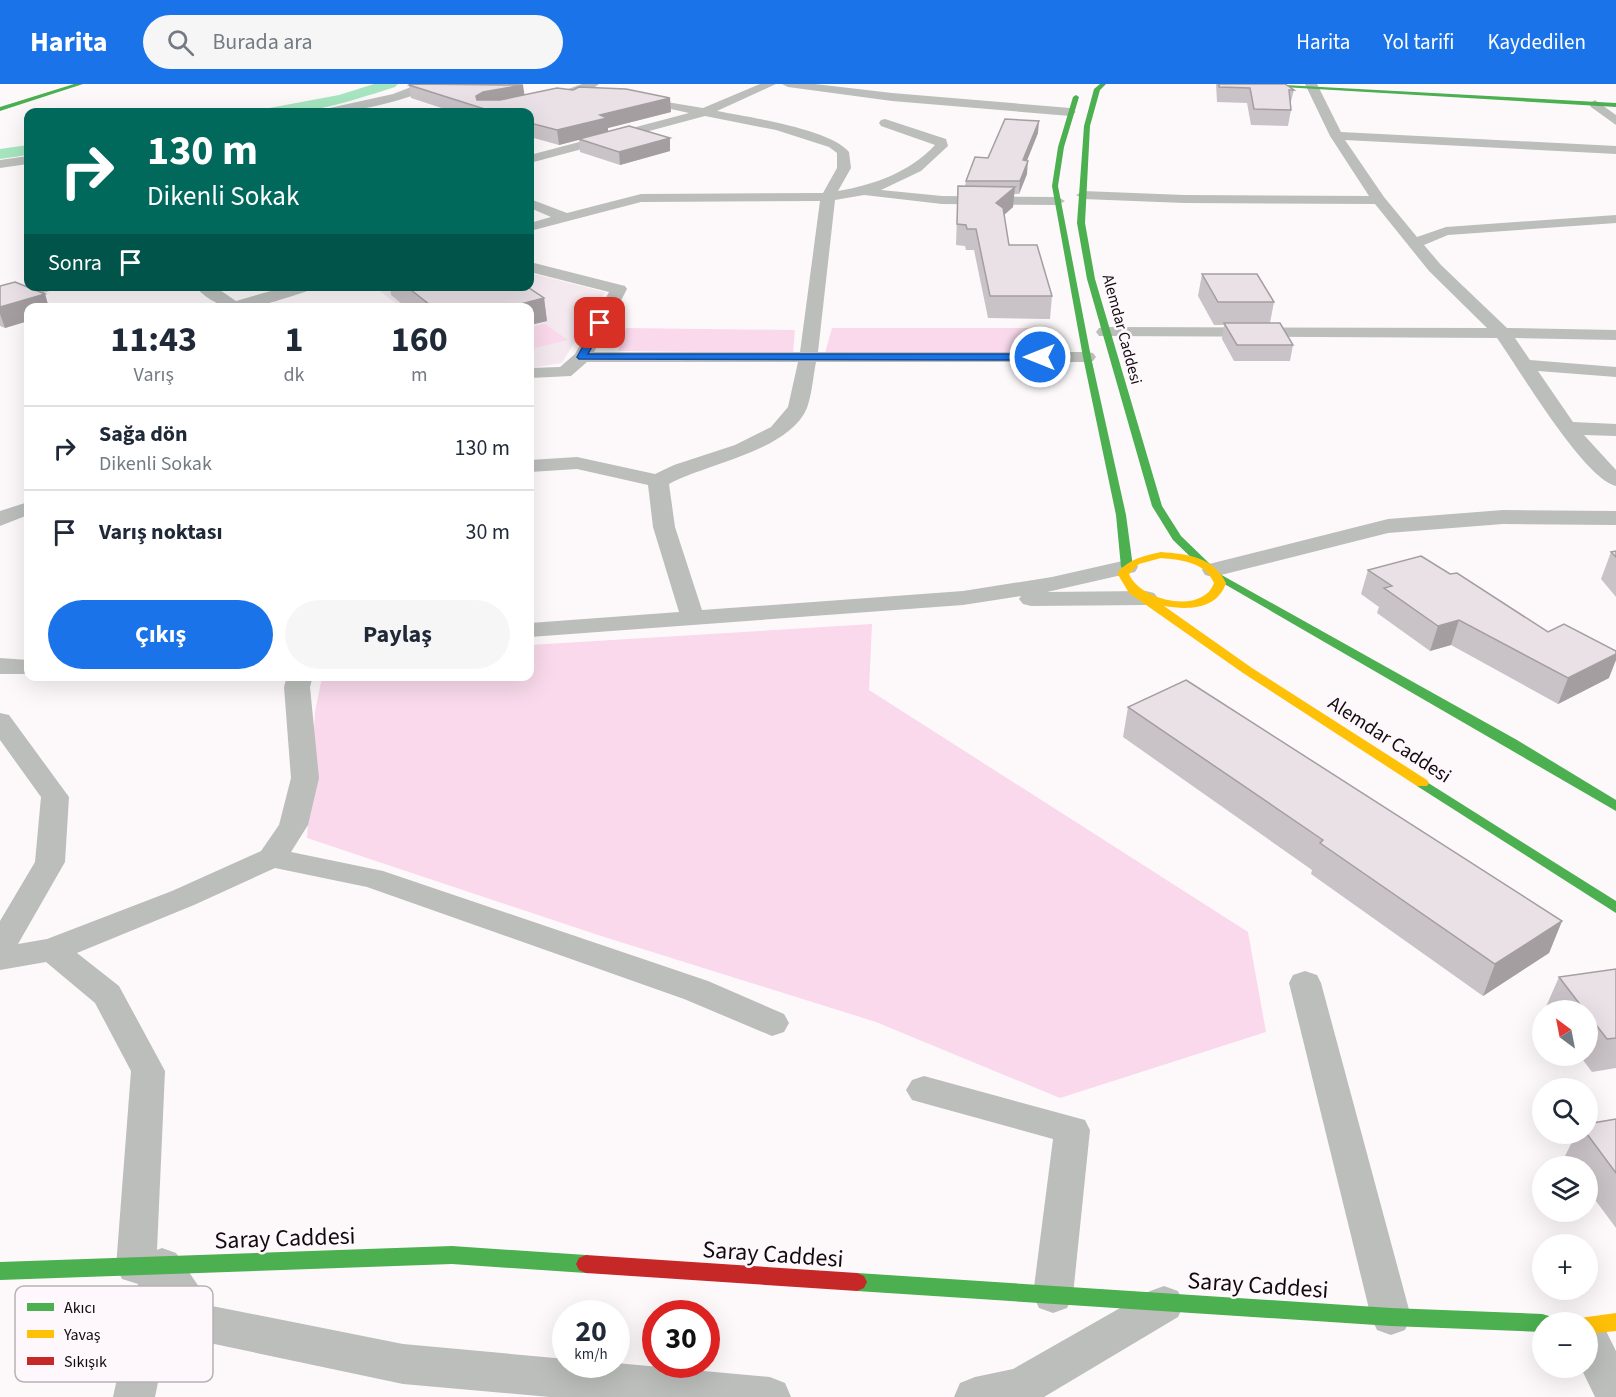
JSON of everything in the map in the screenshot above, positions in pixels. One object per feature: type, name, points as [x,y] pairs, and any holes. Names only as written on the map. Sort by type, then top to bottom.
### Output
[{"type":"main road","points":[[0,99],[47,84]]},
{"type":"main road","points":[[0,109],[80,84]]},
{"type":"main road","name":"Alemdar Caddesi","points":[[1078,84],[1061,147],[1055,186],[1087,357],[1121,515],[1127,567],[1124,573],[1128,586],[1229,659],[1616,908]]},
{"type":"main road","name":"Alemdar Caddesi","points":[[1103,84],[1097,89],[1087,126],[1081,223],[1091,279],[1157,506],[1177,538],[1212,570],[1502,737],[1616,806]]},
{"type":"main road","points":[[1235,84],[1616,105]]},
{"type":"main road","points":[[1127,567],[1146,557],[1161,555],[1191,559],[1212,570],[1221,584],[1218,592],[1203,601],[1180,605],[1146,598]]},
{"type":"main road","name":"Saray Caddesi","points":[[0,1271],[452,1255],[1391,1317],[1532,1323]]},
{"type":"main road","points":[[1598,1324],[1616,1322]]},
{"type":"street","points":[[347,108],[396,97],[429,84]]},
{"type":"street","points":[[506,108],[566,94],[593,84]]},
{"type":"street","points":[[534,158],[705,112],[770,84]]},
{"type":"street","points":[[788,84],[892,97],[1070,112]]},
{"type":"street","points":[[532,103],[543,85]]},
{"type":"street","points":[[1312,87],[1336,136],[1379,200],[1436,268],[1504,335],[1567,428],[1616,480]]},
{"type":"street","points":[[534,466],[577,463],[658,481],[681,469],[742,449],[778,431],[797,408],[808,357],[828,197],[844,168],[843,152],[834,144],[778,127],[611,95],[566,94]]},
{"type":"street","points":[[1595,104],[1616,121]]},
{"type":"street","points":[[534,226],[641,198],[828,197],[864,191],[890,182],[930,161],[942,146],[941,142],[885,123]]},
{"type":"street","points":[[1336,136],[1616,150]]},
{"type":"street","points":[[0,164],[24,160]]},
{"type":"street","points":[[864,191],[942,200],[1058,201]]},
{"type":"street","points":[[1083,195],[1184,199],[1379,200]]},
{"type":"street","points":[[534,205],[564,217]]},
{"type":"street","points":[[1415,243],[1446,231],[1616,219]]},
{"type":"street","points":[[534,268],[619,289],[582,357],[565,372],[534,374]]},
{"type":"street","points":[[0,301],[33,291]]},
{"type":"street","points":[[210,291],[226,303]]},
{"type":"street","points":[[246,303],[290,291]]},
{"type":"street","points":[[1106,332],[1374,330],[1504,335],[1616,335]]},
{"type":"street","points":[[582,357],[1087,357]]},
{"type":"street","points":[[1525,365],[1616,372]]},
{"type":"street","points":[[1567,428],[1616,430]]},
{"type":"street","points":[[658,481],[664,527],[692,616]]},
{"type":"street","points":[[0,519],[24,510]]},
{"type":"street","points":[[1212,570],[1388,526],[1503,517],[1616,518]]},
{"type":"street","points":[[963,598],[1052,584],[1127,567]]},
{"type":"street","points":[[534,630],[692,616],[963,598],[1146,598]]},
{"type":"street","points":[[0,666],[24,666]]},
{"type":"street","points":[[0,958],[52,950],[183,898],[272,858],[293,825],[305,778],[297,687],[299,681]]},
{"type":"street","points":[[0,721],[55,797],[50,862],[0,948]]},
{"type":"street","points":[[272,858],[372,878],[696,990],[772,1023]]},
{"type":"street","points":[[52,950],[107,995],[148,1071],[149,1266],[147,1286]]},
{"type":"street","points":[[1305,983],[1391,1317]]},
{"type":"street","points":[[924,1090],[1072,1130],[1053,1295]]},
{"type":"street","points":[[149,1266],[167,1286]]},
{"type":"street","points":[[975,1397],[1021,1392],[1167,1302]]},
{"type":"street","points":[[213,1325],[403,1364],[770,1397]]},
{"type":"street","points":[[1598,1358],[1616,1395]]},
{"type":"street","points":[[134,1397],[136,1382]]},
{"type":"shaded area","points":[[534,274],[605,292],[562,363],[534,367],[534,303],[395,303],[380,291],[534,291]]},
{"type":"shaded area","points":[[545,324],[568,340],[534,348],[534,326]]},
{"type":"shaded area","points":[[626,328],[795,330],[793,353],[618,351]]},
{"type":"shaded area","points":[[832,328],[1048,328],[1049,353],[825,353]]},
{"type":"shaded area","points":[[872,624],[869,690],[1248,932],[1266,1032],[1060,1098],[876,1022],[598,935],[307,838],[315,712],[321,681],[534,681],[534,645]]},
{"type":"building","points":[[1219,84],[1285,84],[1294,90],[1289,90],[1291,110],[1254,109],[1250,88],[1219,87]]},
{"type":"building","points":[[409,85],[523,85],[483,92],[476,96],[477,100],[500,100],[557,88],[573,90],[579,87],[626,89],[670,98],[600,115],[607,118],[557,130],[534,124],[534,108],[481,108]]},
{"type":"building","points":[[1005,119],[1039,121],[1023,160],[1028,161],[1020,181],[966,181],[975,157],[988,158]]},
{"type":"building","points":[[629,126],[670,138],[619,152],[579,139]]},
{"type":"building","points":[[958,186],[1015,187],[996,203],[1003,208],[1009,245],[1037,245],[1052,296],[990,296],[976,229],[967,229],[966,225],[957,224]]},
{"type":"building","points":[[1202,274],[1257,274],[1274,302],[1218,302]]},
{"type":"building","points":[[15,282],[24,286],[24,291],[38,291],[45,294],[0,307],[0,286]]},
{"type":"building","points":[[412,291],[534,291],[544,298],[524,303],[428,303]]},
{"type":"building","points":[[1224,323],[1280,323],[1293,345],[1237,345]]},
{"type":"building","points":[[1421,556],[1450,574],[1457,573],[1548,632],[1564,624],[1616,651],[1616,654],[1568,678],[1459,620],[1438,626],[1384,588],[1392,586],[1368,570]]},
{"type":"building","points":[[1186,680],[1562,921],[1495,964],[1320,843],[1323,840],[1128,707]]},
{"type":"building","points":[[1616,969],[1616,1038],[1607,1039],[1598,1027],[1598,1000],[1577,1000],[1559,977]]},
{"type":"building","points":[[1616,1119],[1616,1173],[1594,1144],[1598,1144],[1598,1122]]},
{"type":"waterway","points":[[292,108],[341,99],[390,84]]},
{"type":"waterway","points":[[0,154],[24,151]]},
{"type":"traffic: fast","points":[[0,109],[80,84]]},
{"type":"traffic: fast","points":[[1103,84],[1097,89],[1087,126],[1081,223],[1091,279],[1157,506],[1177,538],[1205,565]]},
{"type":"traffic: fast","points":[[1235,84],[1616,105]]},
{"type":"traffic: fast","points":[[1076,97],[1061,147],[1055,186],[1087,357],[1121,515],[1127,567]]},
{"type":"traffic: fast","points":[[1218,576],[1512,743],[1616,806]]},
{"type":"traffic: fast","points":[[1422,783],[1616,908]]},
{"type":"traffic: fast","points":[[0,1271],[452,1255],[586,1264]]},
{"type":"traffic: fast","points":[[857,1282],[1391,1317],[1532,1323]]},
{"type":"traffic: slow","points":[[1161,555],[1204,564],[1211,569],[1220,583],[1217,593],[1209,600],[1184,604],[1156,601],[1136,592],[1128,584],[1123,573],[1135,562],[1161,555]]},
{"type":"traffic: slow","points":[[1146,598],[1247,671],[1422,783]]},
{"type":"traffic: slow","points":[[1598,1324],[1616,1322]]},
{"type":"traffic: jam","points":[[586,1264],[857,1282]]},
{"type":"route","points":[[600,323],[582,357],[1040,357]]}]
